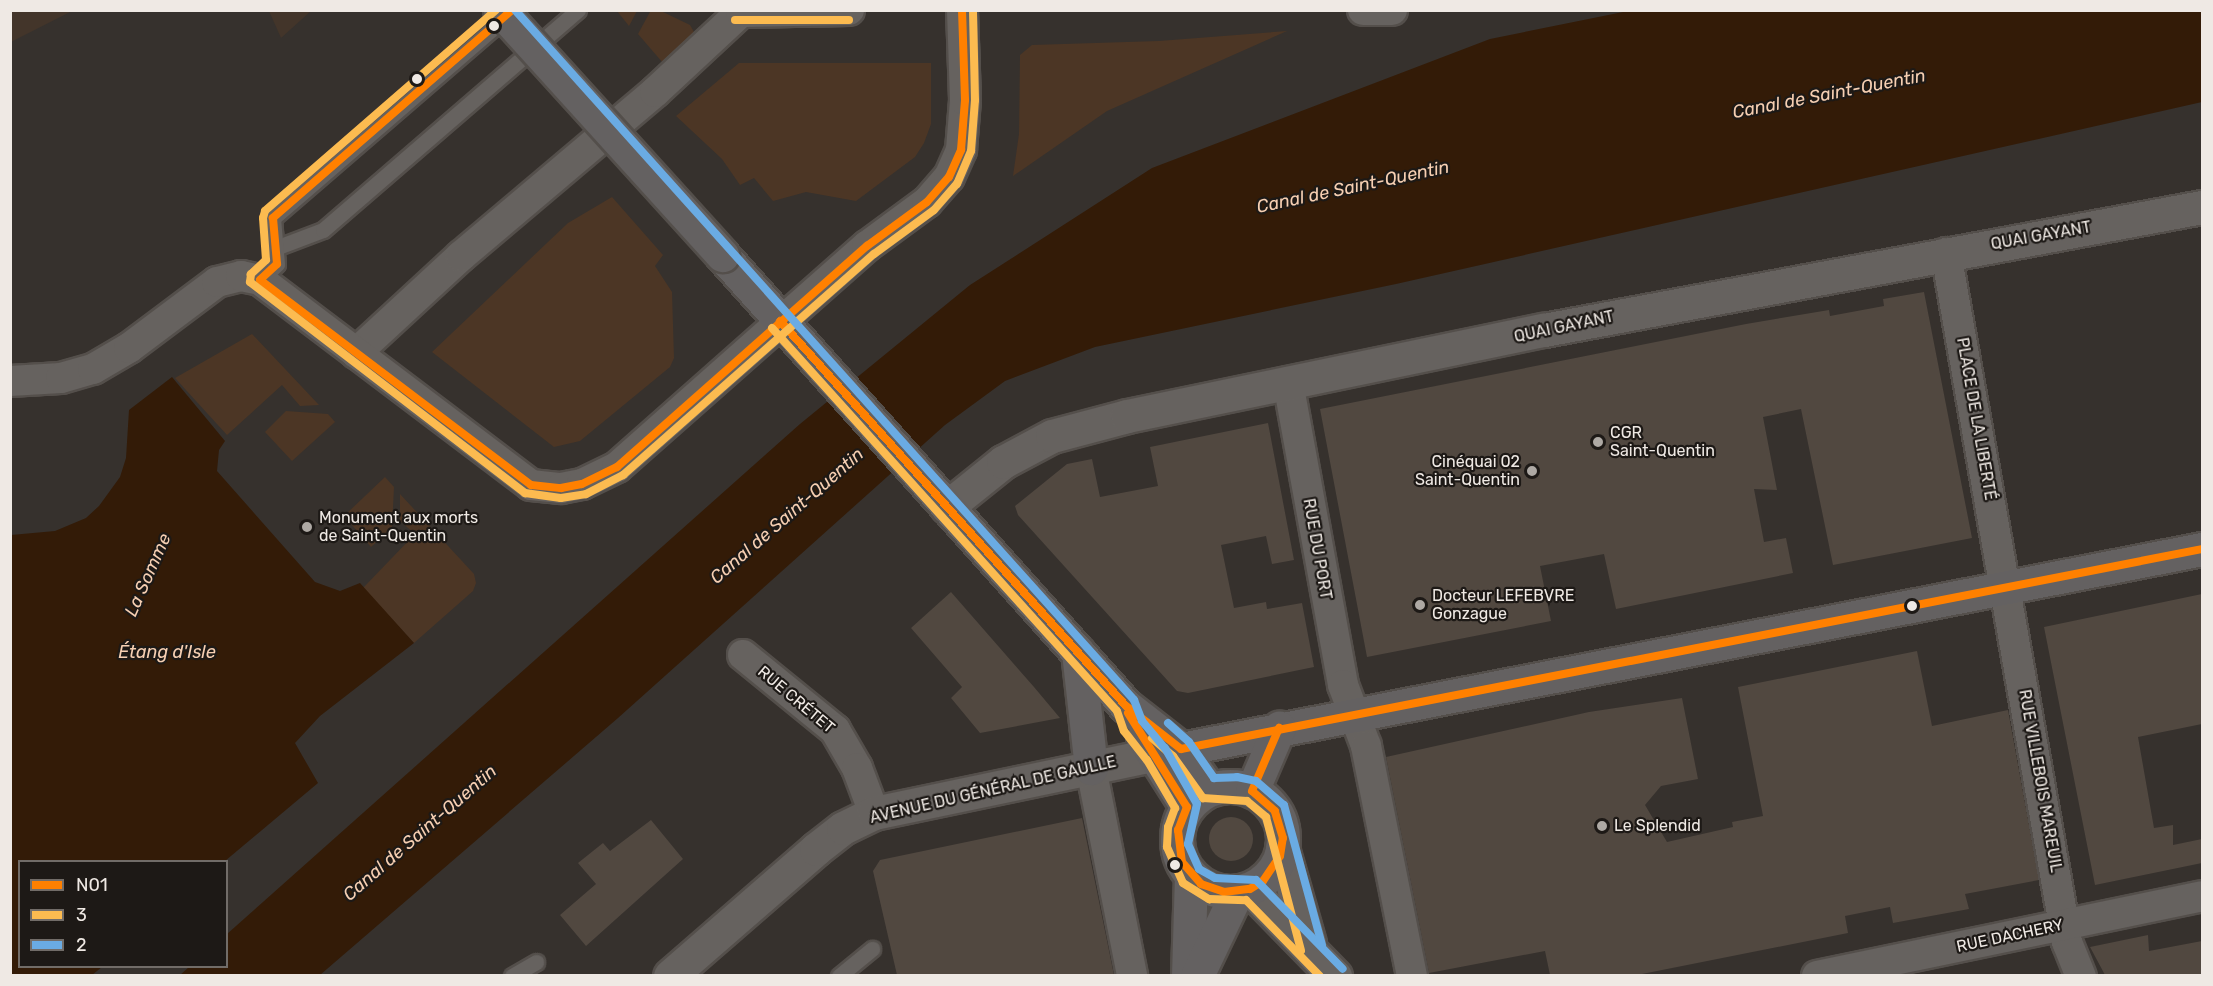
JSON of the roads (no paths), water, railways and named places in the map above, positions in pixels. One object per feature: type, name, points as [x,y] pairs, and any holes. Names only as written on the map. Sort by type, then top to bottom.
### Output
[{"type":"main road","points":[[500,10],[1168,751],[1217,794],[1275,811],[1281,826],[1282,848],[1274,870],[1243,890],[1197,975]]},
{"type":"main road","points":[[1168,751],[2005,585],[2202,549]]},
{"type":"main road","points":[[1078,652],[1091,768]]},
{"type":"main road","points":[[1188,975],[1191,876],[1177,846],[1178,830],[1217,794],[1279,728]]},
{"type":"main road","points":[[1217,794],[1232,738]]},
{"type":"main road","points":[[1191,876],[1212,889],[1243,890]]},
{"type":"street","points":[[356,353],[430,283],[655,92],[738,11],[849,10]]},
{"type":"street","points":[[10,381],[61,378],[93,369],[129,348],[218,282],[241,276],[260,280],[531,485],[561,488],[582,484],[617,467],[780,321],[927,202],[949,177],[961,150],[965,110],[962,10]]},
{"type":"street","points":[[1363,10],[1392,10]]},
{"type":"street","name":"QUAI GAYANT","points":[[938,497],[1052,436],[1288,382],[1946,253],[2202,207]]},
{"type":"street","name":"PLACE DE LA LIBERTÉ","points":[[1946,253],[2005,585]]},
{"type":"street","name":"RUE DU PORT","points":[[1288,382],[1343,685],[1366,746],[1412,975]]},
{"type":"street","name":"RUE VILLEBOIS MAREUIL","points":[[2005,585],[2070,954],[2081,975]]},
{"type":"street","name":"RUE CRÉTET","points":[[743,655],[835,729],[857,768],[874,813]]},
{"type":"street","name":"AVENUE DU GÉNÉRAL DE GAULLE","points":[[670,975],[816,849],[843,828],[874,813],[1168,751]]},
{"type":"street","points":[[1091,768],[1132,975]]},
{"type":"street","points":[[1282,848],[1309,945]]},
{"type":"street","points":[[1243,890],[1309,945],[1335,975]]},
{"type":"street","name":"RUE DACHERY","points":[[1817,975],[2202,896]]},
{"type":"lane","points":[[260,280],[278,264],[278,247],[273,218],[513,10]]},
{"type":"lane","points":[[278,247],[322,230],[578,10]]},
{"type":"lane","points":[[839,975],[872,949]]},
{"type":"lane","points":[[512,975],[536,962]]},
{"type":"water","name":"Canal de Saint-Quentin","points":[[1628,11],[2202,11],[2202,102],[1396,284],[1095,347],[1005,381],[945,425],[618,718],[320,975],[179,976],[188,968],[228,968],[228,933],[800,424],[970,285],[1152,168],[1490,39]]},
{"type":"water","name":"Étang d'Isle","points":[[172,377],[225,441],[219,450],[217,471],[315,582],[340,591],[360,583],[414,643],[320,716],[295,743],[318,783],[226,860],[18,860],[18,968],[101,968],[92,975],[11,975],[11,535],[55,531],[86,518],[99,506],[120,477],[126,458],[129,410]]},
{"type":"place","name":"CGR Saint-Quentin","points":[[1598,442]]},
{"type":"place","name":"Cinéquai 02 Saint-Quentin","points":[[1532,471]]},
{"type":"place","name":"Monument aux morts de Saint-Quentin","points":[[307,527]]},
{"type":"place","name":"Docteur LEFEBVRE Gonzague","points":[[1420,605]]},
{"type":"place","name":"Le Splendid","points":[[1602,826]]},
{"type":"water label","name":"La Somme","points":[[148,575]]}]
